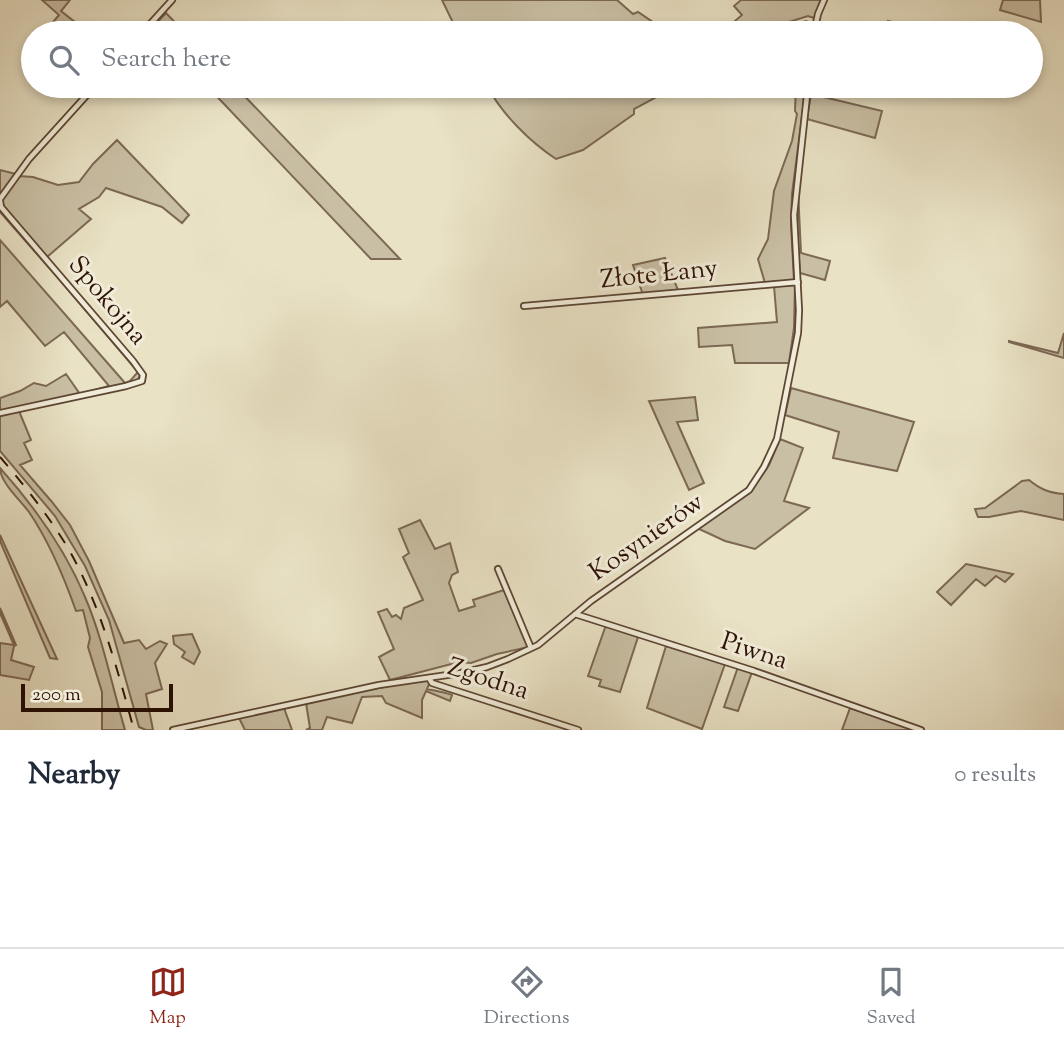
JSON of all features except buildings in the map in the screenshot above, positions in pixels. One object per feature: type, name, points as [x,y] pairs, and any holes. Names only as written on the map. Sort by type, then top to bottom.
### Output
[{"type":"street","points":[[153,21],[172,0]]},
{"type":"street","points":[[817,21],[824,0]]},
{"type":"street","name":"Spokojna","points":[[0,413],[142,381],[142,375],[133,361],[1,207],[0,200],[18,174],[84,98]]},
{"type":"street","name":"Kosynierów","points":[[173,730],[379,685],[487,667],[538,645],[632,571],[749,490],[777,439],[798,333],[794,215],[806,98]]},
{"type":"street","name":"Złote Łany","points":[[524,306],[798,282]]},
{"type":"street","points":[[498,569],[531,648]]},
{"type":"street","name":"Piwna","points":[[574,614],[754,671],[921,730]]},
{"type":"street","name":"Zgodna","points":[[429,678],[432,683],[578,730]]},
{"type":"shaded area","points":[[42,0],[70,0],[61,11],[74,21],[54,21],[59,15]]},
{"type":"shaded area","points":[[442,0],[617,0],[633,14],[638,12],[651,21],[452,21]]},
{"type":"shaded area","points":[[741,0],[821,0],[814,18],[808,16],[792,21],[735,21],[742,15],[734,6]]},
{"type":"shaded area","points":[[1003,0],[1040,0],[1041,21],[1038,21],[1000,10]]},
{"type":"shaded area","points":[[166,13],[174,21],[159,21]]},
{"type":"shaded area","points":[[218,98],[246,98],[400,259],[371,259]]},
{"type":"shaded area","points":[[494,98],[654,98],[634,109],[634,114],[583,150],[556,159],[536,144]]},
{"type":"shaded area","points":[[796,98],[804,98],[792,194],[794,281],[765,283],[758,259],[768,239],[774,191],[792,141],[797,114]]},
{"type":"shaded area","points":[[810,98],[828,98],[882,111],[875,138],[807,119]]},
{"type":"shaded area","points":[[117,140],[189,215],[182,223],[162,207],[106,188],[99,197],[79,209],[91,219],[47,257],[3,205],[2,198],[19,176],[33,177],[58,185],[79,182]]},
{"type":"shaded area","points":[[0,170],[16,174],[0,195]]},
{"type":"shaded area","points":[[798,190],[801,253],[830,261],[825,280],[800,273]]},
{"type":"shaded area","points":[[0,208],[140,373],[137,381],[132,383],[0,412],[0,398],[34,383],[46,386],[66,374],[80,394],[109,386],[64,332],[45,346],[7,301],[0,307],[0,240],[125,383],[138,372],[0,212]]},
{"type":"shaded area","points":[[665,258],[678,290],[643,295],[633,265]]},
{"type":"shaded area","points":[[795,285],[794,328],[789,363],[735,363],[732,345],[699,347],[698,328],[777,322],[774,286]]},
{"type":"shaded area","points":[[1064,333],[1064,358],[1009,342],[1058,353]]},
{"type":"shaded area","points":[[791,388],[914,422],[897,471],[833,458],[839,432],[785,415]]},
{"type":"shaded area","points":[[695,397],[698,420],[677,422],[704,483],[689,490],[649,401]]},
{"type":"shaded area","points":[[19,411],[31,440],[24,443],[32,460],[20,465],[70,525],[89,561],[124,643],[139,640],[146,649],[160,641],[167,644],[155,663],[162,689],[146,694],[153,730],[139,727],[109,620],[85,566],[55,516],[0,451],[0,416]]},
{"type":"shaded area","points":[[780,439],[803,448],[784,501],[809,508],[755,549],[725,541],[697,528],[751,491],[769,465]]},
{"type":"shaded area","points":[[0,468],[48,529],[77,579],[97,629],[125,730],[102,730],[102,692],[88,647],[90,638],[83,610],[76,611],[44,536],[7,485]]},
{"type":"shaded area","points":[[1029,480],[1045,490],[1064,494],[1064,520],[1021,511],[978,517],[975,509],[985,508],[1022,481]]},
{"type":"shaded area","points":[[420,520],[435,549],[450,543],[458,572],[452,575],[449,583],[459,611],[475,606],[473,600],[504,590],[529,647],[471,663],[459,662],[390,680],[379,657],[394,649],[378,612],[387,609],[392,617],[396,615],[401,619],[404,608],[423,600],[403,557],[409,553],[399,529]]},
{"type":"shaded area","points":[[0,535],[57,659],[50,658],[0,541]]},
{"type":"shaded area","points":[[966,564],[1013,574],[1005,582],[996,576],[985,586],[976,579],[951,605],[937,592]]},
{"type":"shaded area","points":[[0,608],[16,645],[11,660],[34,667],[29,680],[0,675],[0,643],[14,645]]},
{"type":"shaded area","points":[[606,625],[638,637],[620,692],[599,686],[601,680],[588,676]]},
{"type":"shaded area","points":[[192,634],[200,652],[194,664],[182,657],[185,652],[174,644],[173,636]]},
{"type":"shaded area","points":[[666,646],[725,664],[702,729],[647,708]]},
{"type":"shaded area","points":[[738,667],[752,672],[738,711],[724,707]]},
{"type":"shaded area","points":[[424,680],[430,682],[427,689],[452,695],[450,701],[426,691],[422,700],[422,718],[386,703],[382,696],[362,697],[352,723],[327,717],[322,730],[306,730],[310,728],[306,703]]},
{"type":"shaded area","points":[[284,708],[292,730],[245,730],[239,718]]},
{"type":"shaded area","points":[[850,708],[911,728],[911,730],[842,730]]},
{"type":"railway","points":[[0,457],[44,512],[79,569],[107,637],[134,730]]}]
